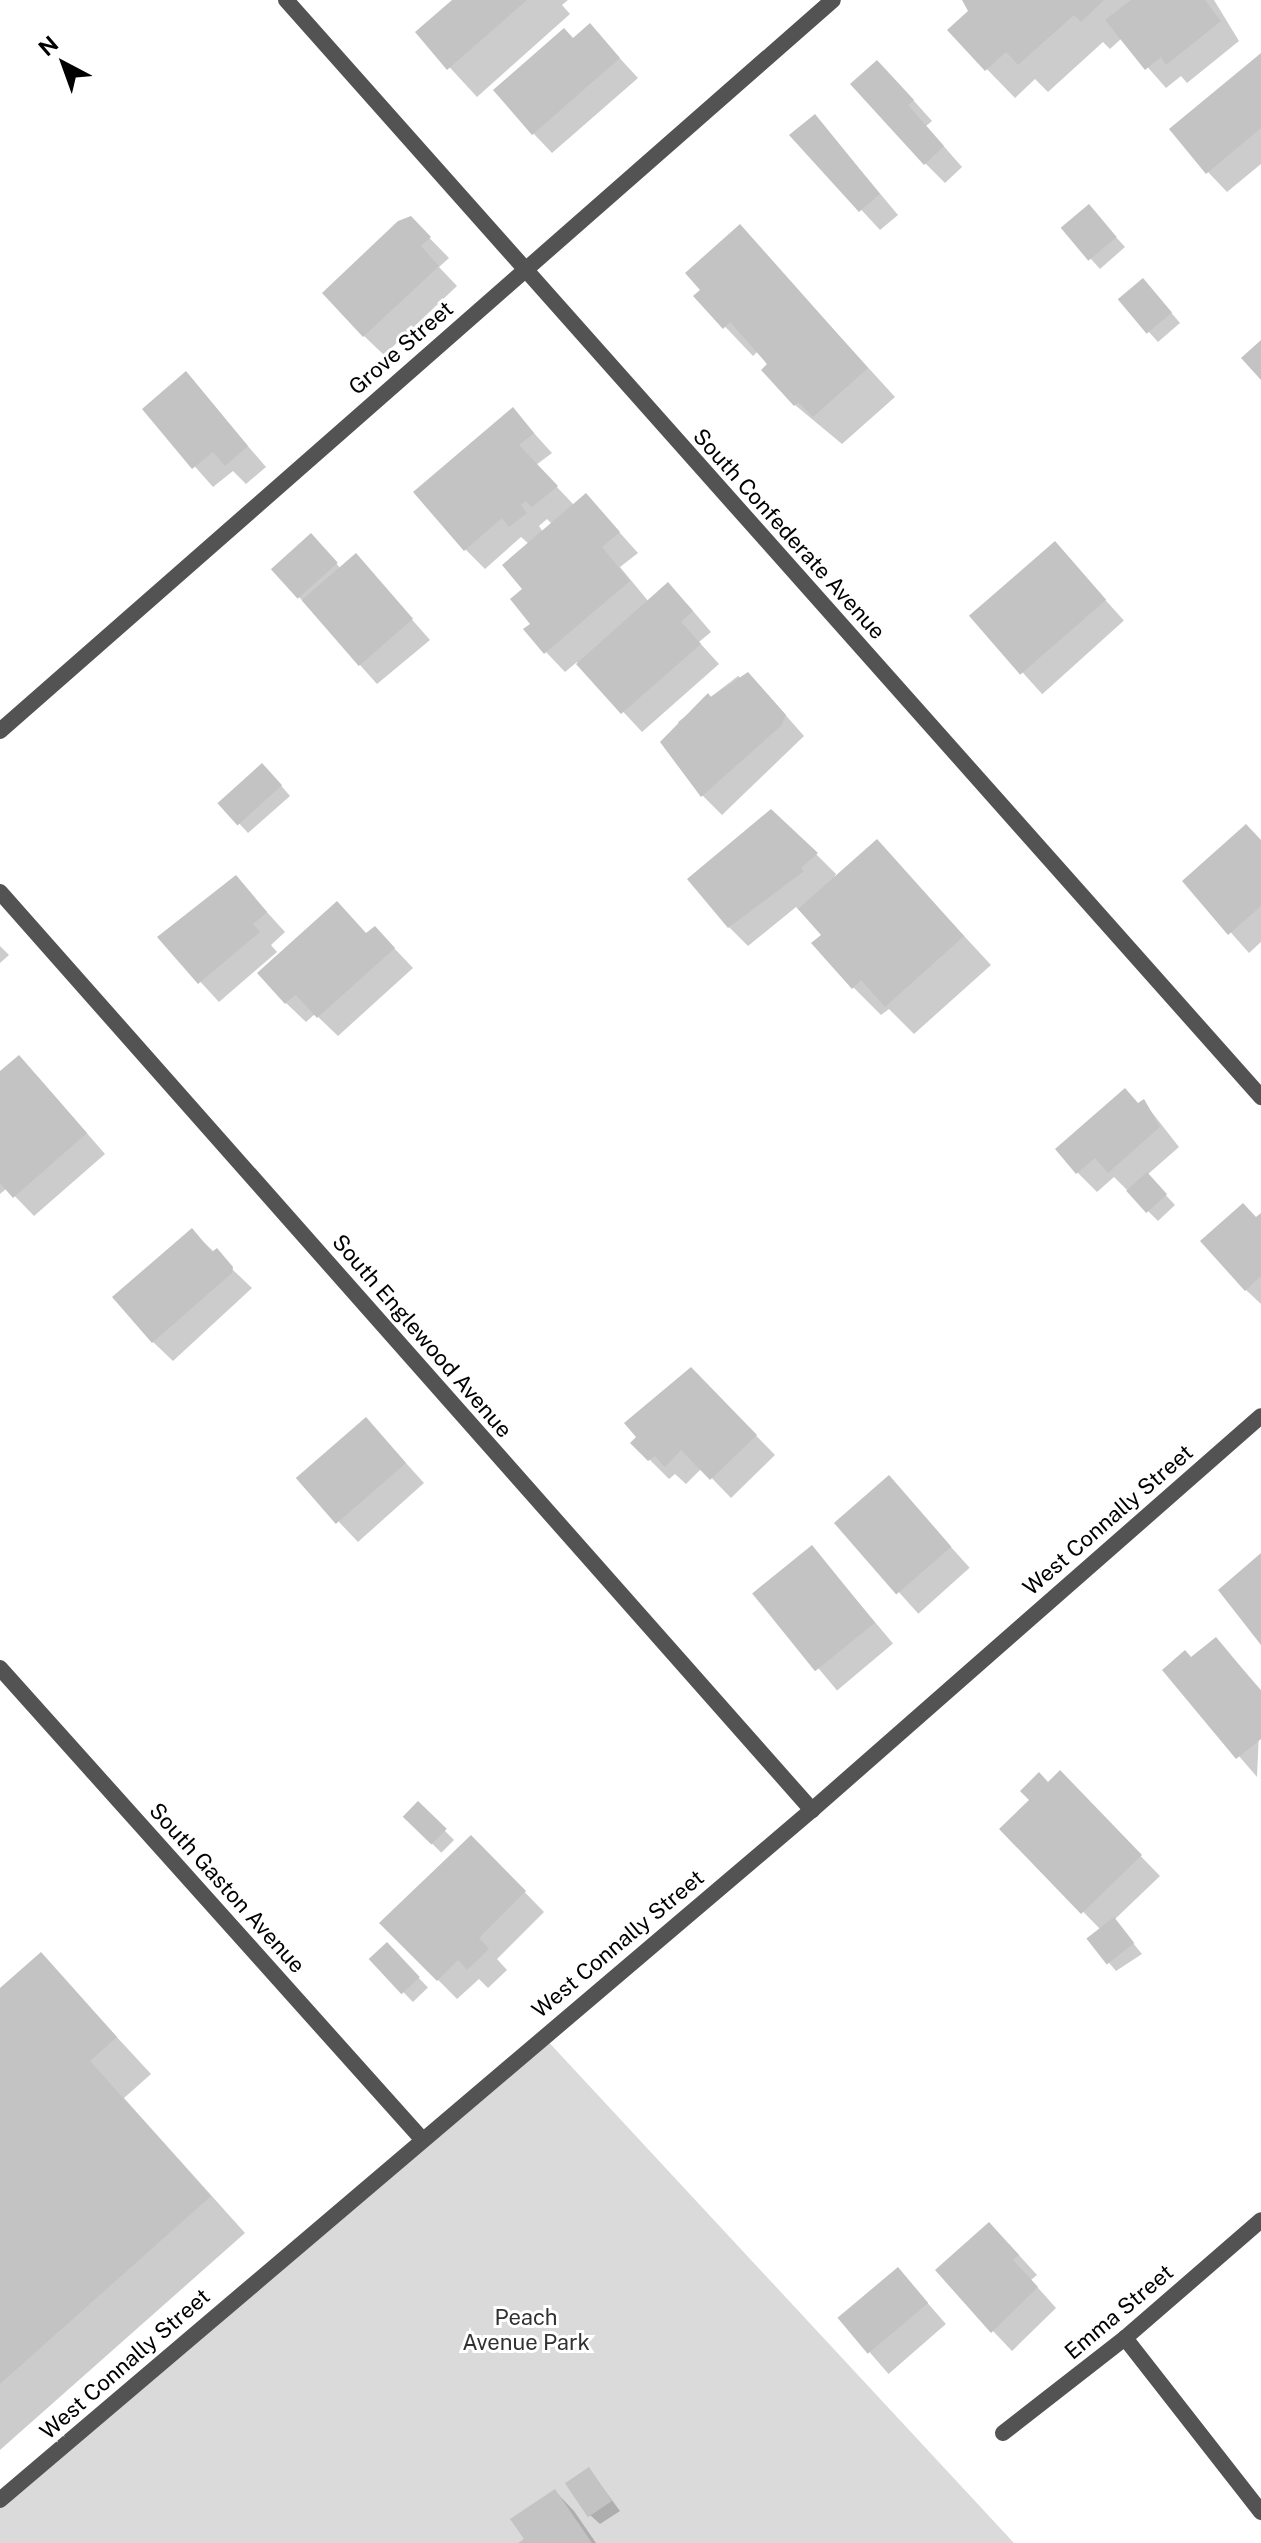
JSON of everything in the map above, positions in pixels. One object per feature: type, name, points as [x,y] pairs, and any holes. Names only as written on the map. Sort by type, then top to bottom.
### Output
[{"type":"street","name":"South Confederate Avenue","points":[[286,0],[1261,1097]]},
{"type":"street","name":"Grove Street","points":[[0,731],[833,0]]},
{"type":"street","name":"South Englewood Avenue","points":[[0,892],[812,1810]]},
{"type":"street","name":"West Connally Street","points":[[0,2500],[421,2138],[812,1810],[1261,1416]]},
{"type":"street","name":"South Gaston Avenue","points":[[0,1668],[421,2138]]},
{"type":"street","name":"Emma Street","points":[[1003,2433],[1125,2338],[1261,2220]]},
{"type":"street","points":[[1125,2338],[1261,2512]]},
{"type":"green space","name":"Peach Avenue Park","points":[[543,2036],[1014,2543],[0,2543],[0,2502]]},
{"type":"building","points":[[452,0],[527,0],[447,70],[415,32]]},
{"type":"building","points":[[962,0],[1104,0],[1081,22],[1074,15],[1018,65],[1006,52],[985,71],[947,30],[968,11]]},
{"type":"building","points":[[1131,0],[1205,0],[1221,21],[1166,65],[1161,57],[1145,70],[1105,20]]},
{"type":"building","points":[[590,23],[620,58],[532,135],[493,90],[564,28],[573,38]]},
{"type":"building","points":[[1261,53],[1261,128],[1206,174],[1169,129]]},
{"type":"building","points":[[877,60],[914,100],[908,105],[944,146],[924,165],[850,84]]},
{"type":"building","points":[[815,114],[880,194],[859,212],[789,135]]},
{"type":"building","points":[[1089,204],[1117,237],[1088,261],[1061,228]]},
{"type":"building","points":[[411,216],[431,237],[421,246],[439,266],[363,337],[322,293],[398,221]]},
{"type":"building","points":[[740,224],[868,368],[813,417],[798,402],[794,406],[761,370],[767,364],[730,322],[723,329],[693,296],[700,290],[685,273]]},
{"type":"building","points":[[1143,278],[1172,312],[1147,334],[1118,299]]},
{"type":"building","points":[[1261,340],[1261,380],[1241,358]]},
{"type":"building","points":[[186,371],[248,446],[225,466],[213,452],[192,469],[142,409]]},
{"type":"building","points":[[513,407],[534,433],[519,445],[558,486],[532,507],[526,501],[521,505],[527,513],[509,527],[502,518],[464,551],[413,492]]},
{"type":"building","points":[[586,493],[620,532],[602,547],[630,581],[544,654],[523,629],[530,624],[510,599],[522,589],[502,565]]},
{"type":"building","points":[[311,533],[338,563],[298,599],[271,569]]},
{"type":"building","points":[[1055,541],[1106,600],[1020,675],[969,616]]},
{"type":"building","points":[[356,553],[413,619],[359,666],[302,600]]},
{"type":"building","points":[[668,582],[693,611],[681,622],[701,644],[621,714],[576,664]]},
{"type":"building","points":[[748,672],[786,715],[781,726],[701,797],[660,742],[708,693],[711,697]]},
{"type":"building","points":[[262,763],[282,785],[237,825],[217,803]]},
{"type":"building","points":[[771,809],[818,853],[801,868],[804,871],[728,928],[687,879]]},
{"type":"building","points":[[1246,824],[1261,840],[1261,906],[1228,935],[1182,881]]},
{"type":"building","points":[[877,839],[964,936],[885,1007],[861,980],[852,989],[811,943],[821,935],[798,909]]},
{"type":"building","points":[[236,875],[267,912],[253,924],[260,932],[198,984],[157,937]]},
{"type":"building","points":[[337,901],[366,933],[375,926],[395,948],[317,1018],[296,995],[285,1004],[257,973]]},
{"type":"building","points":[[19,1055],[87,1133],[13,1198],[0,1183],[0,1071]]},
{"type":"building","points":[[1125,1088],[1138,1103],[1144,1099],[1160,1127],[1108,1173],[1095,1158],[1076,1174],[1055,1149]]},
{"type":"building","points":[[1147,1172],[1167,1194],[1146,1213],[1126,1191]]},
{"type":"building","points":[[1243,1203],[1256,1217],[1261,1213],[1261,1276],[1245,1291],[1200,1241]]},
{"type":"building","points":[[192,1228],[212,1252],[217,1248],[233,1267],[232,1273],[152,1343],[112,1297]]},
{"type":"building","points":[[691,1367],[757,1435],[710,1480],[681,1450],[665,1467],[655,1456],[648,1461],[630,1443],[636,1437],[624,1423]]},
{"type":"building","points":[[366,1417],[406,1463],[336,1524],[296,1478]]},
{"type":"building","points":[[889,1475],[951,1547],[896,1595],[834,1523]]},
{"type":"building","points":[[812,1545],[875,1623],[815,1671],[752,1593]]},
{"type":"building","points":[[1261,1553],[1261,1645],[1218,1590]]},
{"type":"building","points":[[1216,1637],[1261,1691],[1261,1739],[1236,1759],[1162,1670],[1185,1650],[1191,1657]]},
{"type":"building","points":[[1060,1770],[1142,1855],[1081,1914],[999,1829],[1029,1800],[1020,1791],[1039,1772],[1048,1782]]},
{"type":"building","points":[[418,1801],[447,1829],[431,1845],[403,1817]]},
{"type":"building","points":[[471,1835],[526,1891],[479,1938],[489,1949],[467,1970],[458,1960],[437,1981],[379,1923]]},
{"type":"building","points":[[1114,1917],[1134,1943],[1107,1965],[1086,1939]]},
{"type":"building","points":[[387,1942],[420,1977],[401,1994],[369,1959]]},
{"type":"building","points":[[41,1952],[117,2037],[90,2061],[211,2196],[0,2384],[0,1988]]},
{"type":"building","points":[[989,2222],[1019,2255],[1013,2260],[1038,2287],[991,2333],[935,2270]]},
{"type":"building","points":[[898,2267],[928,2303],[868,2354],[837,2318]]},
{"type":"building","points":[[589,2467],[612,2501],[588,2517],[565,2483]]},
{"type":"building","points":[[555,2489],[592,2543],[518,2543],[524,2539],[510,2519]]}]
